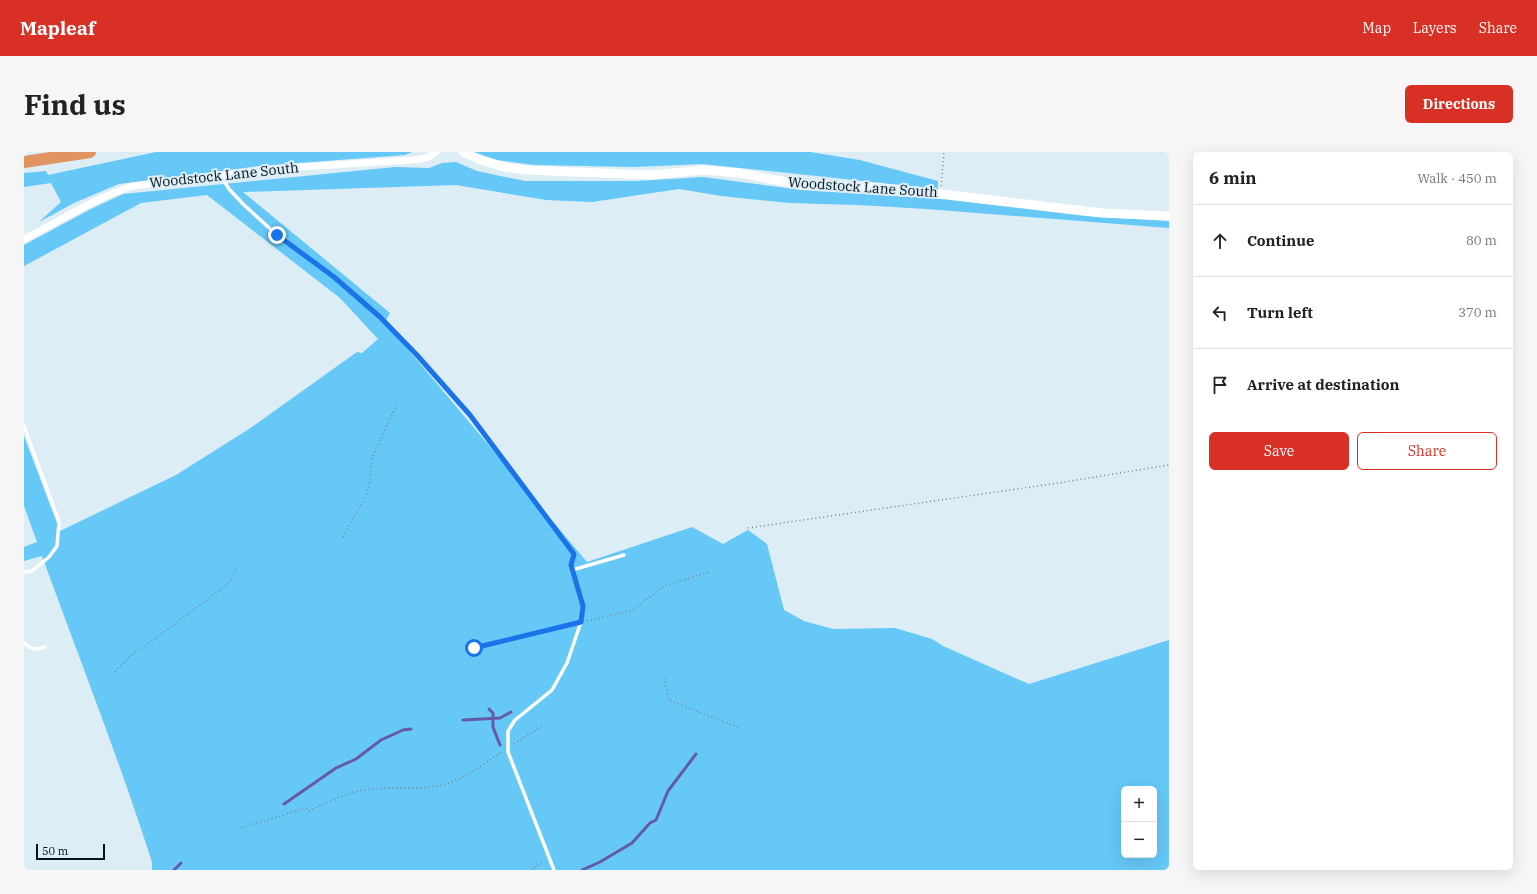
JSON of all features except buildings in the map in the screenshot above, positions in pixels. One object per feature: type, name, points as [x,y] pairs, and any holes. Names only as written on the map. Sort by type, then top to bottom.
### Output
[{"type":"highway","points":[[24,162],[90,152]]},
{"type":"street","name":"Woodstock Lane South","points":[[24,240],[111,192],[133,186],[284,168],[414,160],[431,156],[436,152]]},
{"type":"street","name":"Woodstock Lane South","points":[[463,152],[481,160],[504,167],[526,170],[650,175],[704,170],[739,173],[803,185],[868,187],[941,193],[1102,212],[1169,216]]},
{"type":"lane","points":[[220,175],[229,189],[243,204],[277,235],[340,282],[380,317],[416,354],[470,415],[574,554],[571,565],[583,606],[581,622],[567,663],[552,690],[515,720],[508,731],[508,752],[554,870]]},
{"type":"lane","points":[[24,426],[59,522],[57,546],[49,557],[32,571],[24,572]]},
{"type":"lane","points":[[572,570],[624,555]]},
{"type":"lane","points":[[24,643],[31,649],[45,647]]},
{"type":"path","points":[[941,193],[944,152]]},
{"type":"path","points":[[343,537],[366,495],[370,482],[372,457],[398,402]]},
{"type":"path","points":[[748,528],[1058,483],[1169,465]]},
{"type":"path","points":[[115,672],[131,655],[224,587],[231,579],[237,567]]},
{"type":"path","points":[[474,648],[633,610],[664,586],[709,572]]},
{"type":"path","points":[[664,678],[669,700],[740,728]]},
{"type":"path","points":[[511,746],[542,726]]},
{"type":"path","points":[[241,828],[306,808],[308,811],[345,795],[366,790],[426,788],[447,783],[472,771],[505,750]]},
{"type":"path","points":[[531,870],[549,857]]},
{"type":"shaded area","points":[[156,152],[412,152],[405,155],[259,166],[119,184],[74,203],[39,222],[61,202],[51,183],[24,187],[24,173],[46,171],[48,175]]},
{"type":"shaded area","points":[[473,152],[810,152],[860,160],[938,181],[938,189],[702,164],[634,167],[534,165],[497,160]]},
{"type":"shaded area","points":[[456,162],[477,171],[525,181],[637,181],[703,177],[801,190],[941,199],[1085,216],[1169,221],[1169,228],[926,209],[789,203],[721,196],[679,189],[592,202],[546,200],[456,185],[243,192],[390,313],[385,322],[587,562],[692,527],[723,544],[748,530],[767,544],[784,610],[804,621],[833,629],[895,628],[932,639],[943,646],[1029,684],[1169,640],[1169,870],[152,870],[152,862],[126,785],[42,556],[24,561],[24,547],[37,542],[24,506],[24,436],[60,531],[176,475],[249,429],[357,352],[362,353],[378,339],[340,298],[207,195],[141,203],[24,266],[24,245],[91,209],[123,194],[395,167],[429,168],[442,163]]},
{"type":"waterway","points":[[489,709],[493,713],[493,727],[500,745]]},
{"type":"waterway","points":[[463,720],[500,718],[511,712]]},
{"type":"waterway","points":[[284,804],[336,768],[356,759],[381,740],[403,730],[411,729]]},
{"type":"waterway","points":[[582,870],[600,862],[632,843],[650,823],[656,820],[668,791],[696,754]]},
{"type":"waterway","points":[[174,870],[181,863]]},
{"type":"route","points":[[277,235],[334,277],[380,317],[416,354],[470,415],[574,554],[571,565],[583,606],[581,622],[474,648]]}]
